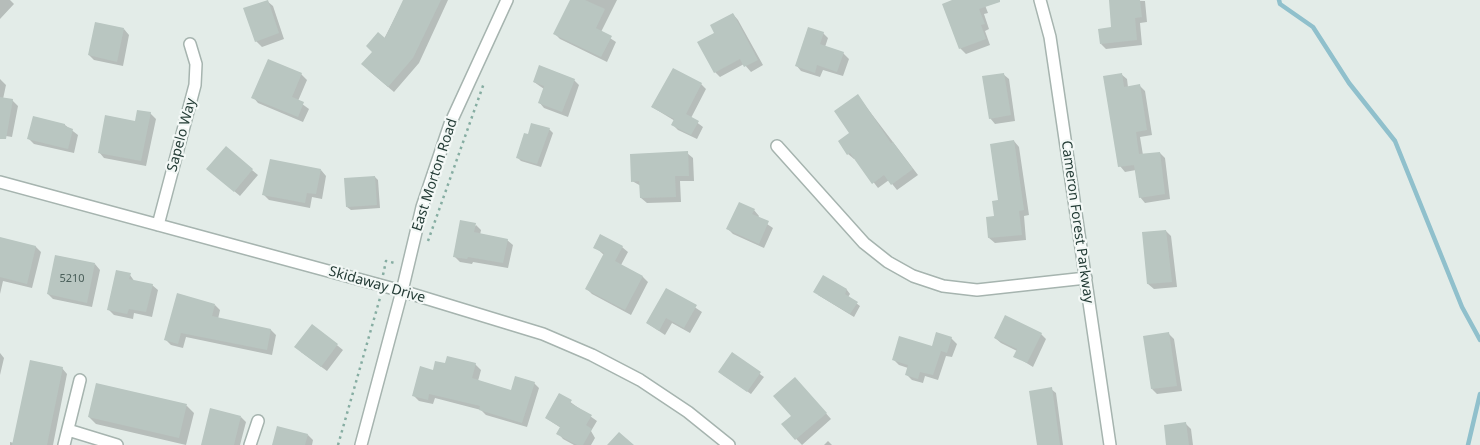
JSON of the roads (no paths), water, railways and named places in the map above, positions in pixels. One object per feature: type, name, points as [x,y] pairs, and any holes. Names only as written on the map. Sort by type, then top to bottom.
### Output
[{"type":"street","name":"East Morton Road","points":[[360,445],[402,291],[422,207],[450,124],[507,0]]},
{"type":"street","name":"Cameron Forest Parkway","points":[[1040,0],[1050,37],[1110,445]]},
{"type":"street","name":"Sapelo Way","points":[[158,225],[195,85],[196,64],[190,44]]},
{"type":"street","points":[[777,146],[864,243],[888,262],[913,276],[943,286],[977,290],[1086,278]]},
{"type":"street","name":"Skidaway Drive","points":[[0,182],[402,291],[543,334],[592,355],[640,380],[688,412],[729,445]]},
{"type":"street","points":[[64,445],[80,380]]},
{"type":"street","points":[[250,445],[258,422]]},
{"type":"street","points":[[68,430],[116,445]]},
{"type":"waterway","points":[[1279,0],[1280,4],[1313,27],[1349,83],[1395,141],[1462,307],[1480,340]]},
{"type":"waterway","points":[[1468,445],[1480,394]]}]
